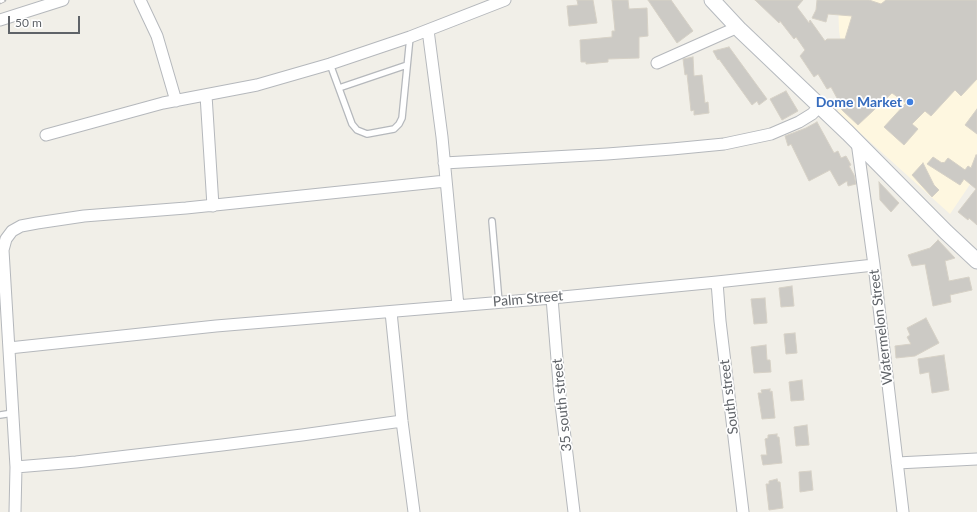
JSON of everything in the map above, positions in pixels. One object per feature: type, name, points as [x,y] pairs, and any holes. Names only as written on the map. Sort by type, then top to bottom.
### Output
[{"type":"main road","points":[[712,0],[977,261]]},
{"type":"street","points":[[0,20],[63,0]]},
{"type":"street","points":[[140,0],[157,36],[176,101]]},
{"type":"street","points":[[46,135],[176,101],[257,85],[330,64],[410,37],[505,0]]},
{"type":"street","points":[[657,63],[738,27]]},
{"type":"street","points":[[428,30],[446,181],[458,306]]},
{"type":"street","points":[[206,95],[213,206]]},
{"type":"street","points":[[444,163],[672,150],[724,144],[771,134],[799,122],[812,114],[820,106]]},
{"type":"street","name":"Watermelon Street","points":[[857,142],[874,265],[903,512]]},
{"type":"street","points":[[15,512],[16,467],[3,250],[6,239],[12,231],[21,226],[84,216],[213,206],[446,181]]},
{"type":"street","name":"Palm Street","points":[[10,348],[216,326],[552,298],[874,265]]},
{"type":"street","name":"South street","points":[[717,282],[720,321],[743,512]]},
{"type":"street","name":"35 south street","points":[[552,298],[560,396],[574,512]]},
{"type":"street","points":[[391,312],[402,421],[414,512]]},
{"type":"street","points":[[16,467],[76,462],[222,445],[402,421]]},
{"type":"street","points":[[898,463],[977,459]]},
{"type":"lane","points":[[330,64],[352,124],[358,130],[367,134],[386,132],[394,129],[402,118],[410,37]]},
{"type":"lane","points":[[338,88],[407,65]]},
{"type":"lane","points":[[492,221],[499,302]]},
{"type":"lane","points":[[0,415],[13,413]]},
{"type":"shaded area","name":"Dome Market","points":[[838,0],[977,0],[977,174],[950,214],[837,112],[849,91],[839,31]]},
{"type":"building","points":[[577,0],[593,0],[597,23],[569,26],[567,6],[578,5]]},
{"type":"building","points":[[612,0],[628,0],[629,9],[647,8],[648,36],[639,37],[639,58],[608,59],[608,62],[586,64],[586,62],[581,62],[580,40],[612,37],[612,31],[615,31]]},
{"type":"building","points":[[648,0],[671,0],[693,31],[677,43]]},
{"type":"building","name":"Dome Market","points":[[755,0],[803,0],[797,7],[809,23],[810,20],[825,41],[827,39],[845,39],[852,16],[828,14],[826,22],[812,18],[816,10],[817,0],[869,0],[881,4],[886,0],[977,0],[977,79],[961,96],[955,90],[931,116],[925,111],[912,124],[918,129],[904,145],[884,127],[906,103],[892,93],[858,125],[842,110],[831,87],[827,89],[818,74],[814,77],[800,56],[805,50],[796,37],[794,39],[780,21],[779,23]]},
{"type":"building","points":[[729,47],[767,99],[759,105],[757,101],[752,105],[719,59],[718,60],[713,51]]},
{"type":"building","points":[[693,57],[694,76],[702,75],[705,103],[708,102],[709,113],[694,115],[694,110],[691,111],[687,74],[685,75],[683,59]]},
{"type":"building","points":[[786,91],[798,111],[782,120],[770,99]]},
{"type":"building","points":[[977,109],[977,134],[965,125]]},
{"type":"building","points":[[817,122],[834,153],[838,151],[841,158],[846,156],[851,165],[849,166],[854,175],[856,184],[848,186],[847,181],[839,186],[830,170],[809,181],[791,144],[788,146],[785,136]]},
{"type":"building","points":[[976,155],[977,225],[969,218],[968,220],[958,212],[976,189],[964,179],[960,185],[927,164],[933,157],[942,163],[944,163],[948,158],[965,170],[968,166],[971,168]]},
{"type":"building","points":[[923,163],[934,185],[939,190],[932,197],[912,175]]},
{"type":"building","points":[[879,182],[899,203],[891,212],[880,200]]},
{"type":"building","points":[[938,240],[955,258],[945,261],[949,281],[969,277],[972,290],[950,295],[951,302],[933,306],[925,264],[912,266],[908,255],[930,248]]},
{"type":"building","points":[[792,286],[794,306],[781,307],[779,288]]},
{"type":"building","points":[[765,298],[767,323],[754,324],[751,299]]},
{"type":"building","points":[[926,318],[939,343],[915,356],[896,358],[895,346],[911,344],[907,337],[910,335],[907,328]]},
{"type":"building","points":[[795,333],[797,353],[786,354],[784,334]]},
{"type":"building","points":[[766,345],[767,360],[770,360],[771,372],[754,373],[751,347]]},
{"type":"building","points":[[944,355],[949,390],[932,393],[929,372],[920,374],[918,359]]},
{"type":"building","points":[[802,380],[804,400],[791,401],[789,382]]},
{"type":"building","points":[[770,389],[770,392],[772,391],[775,418],[762,419],[758,393],[762,393],[761,390]]},
{"type":"building","points":[[807,425],[809,445],[796,446],[794,427]]},
{"type":"building","points":[[777,434],[777,437],[779,437],[782,463],[763,465],[761,455],[767,455],[765,439],[768,438],[768,435]]},
{"type":"building","points":[[811,471],[813,490],[800,492],[799,472]]},
{"type":"building","points":[[777,479],[778,482],[780,482],[783,508],[769,510],[766,484],[769,484],[769,481]]},
{"type":"railway","points":[[0,2],[4,0]]},
{"type":"place","name":"Dome Market","points":[[910,102]]}]
